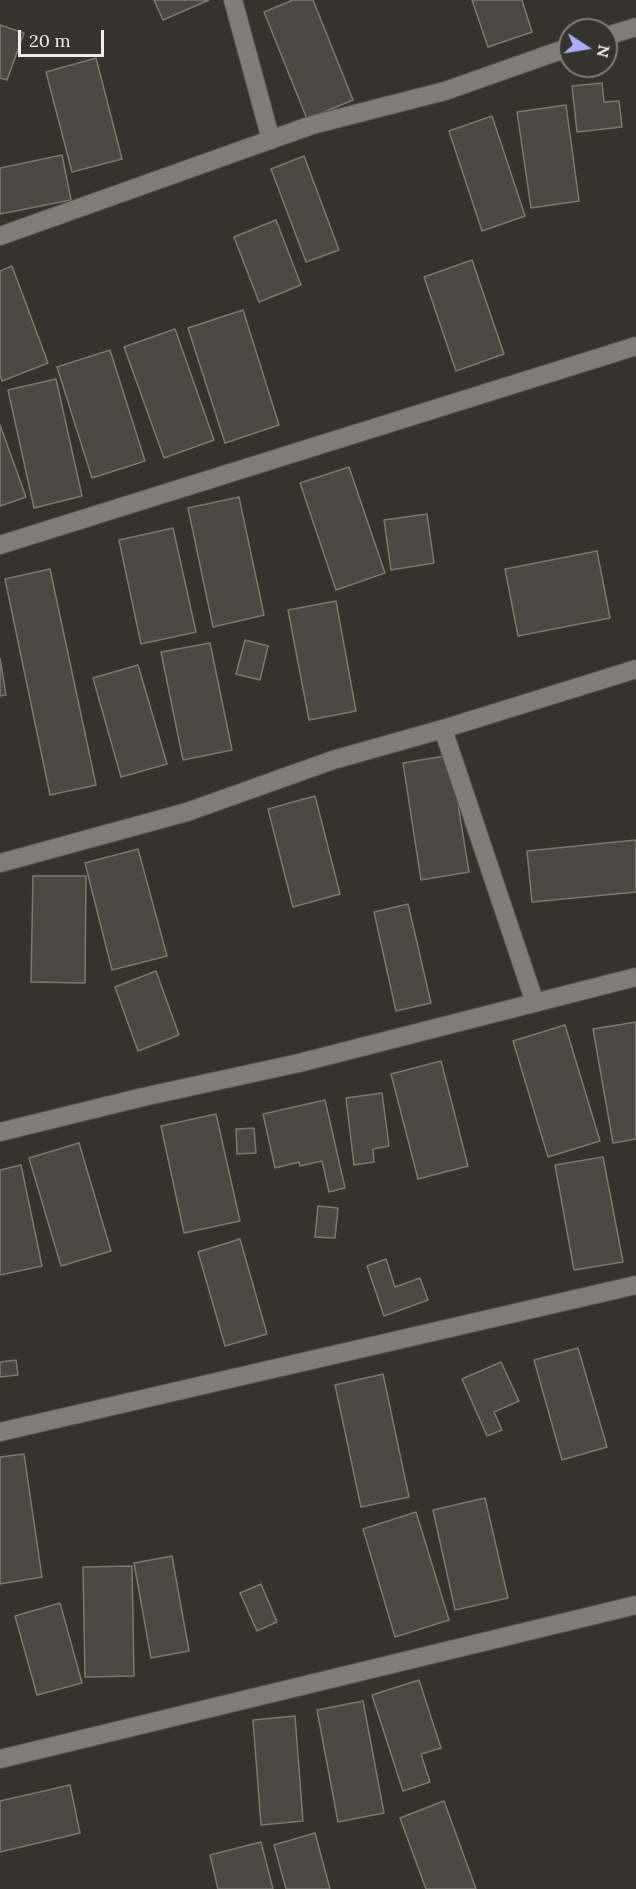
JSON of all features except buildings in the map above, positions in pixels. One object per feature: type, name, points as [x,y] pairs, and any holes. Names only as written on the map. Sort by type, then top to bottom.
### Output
[{"type":"street","points":[[232,0],[271,140]]},
{"type":"street","points":[[618,32],[636,27]]},
{"type":"street","points":[[0,236],[312,125],[445,91],[558,51]]},
{"type":"street","points":[[0,545],[636,346]]},
{"type":"street","points":[[0,862],[187,812],[333,760],[443,729],[636,669]]},
{"type":"street","points":[[443,729],[535,1003]]},
{"type":"street","points":[[0,1132],[144,1097],[299,1064],[636,977]]},
{"type":"street","points":[[0,1431],[636,1285]]},
{"type":"street","points":[[0,1759],[636,1605]]}]
